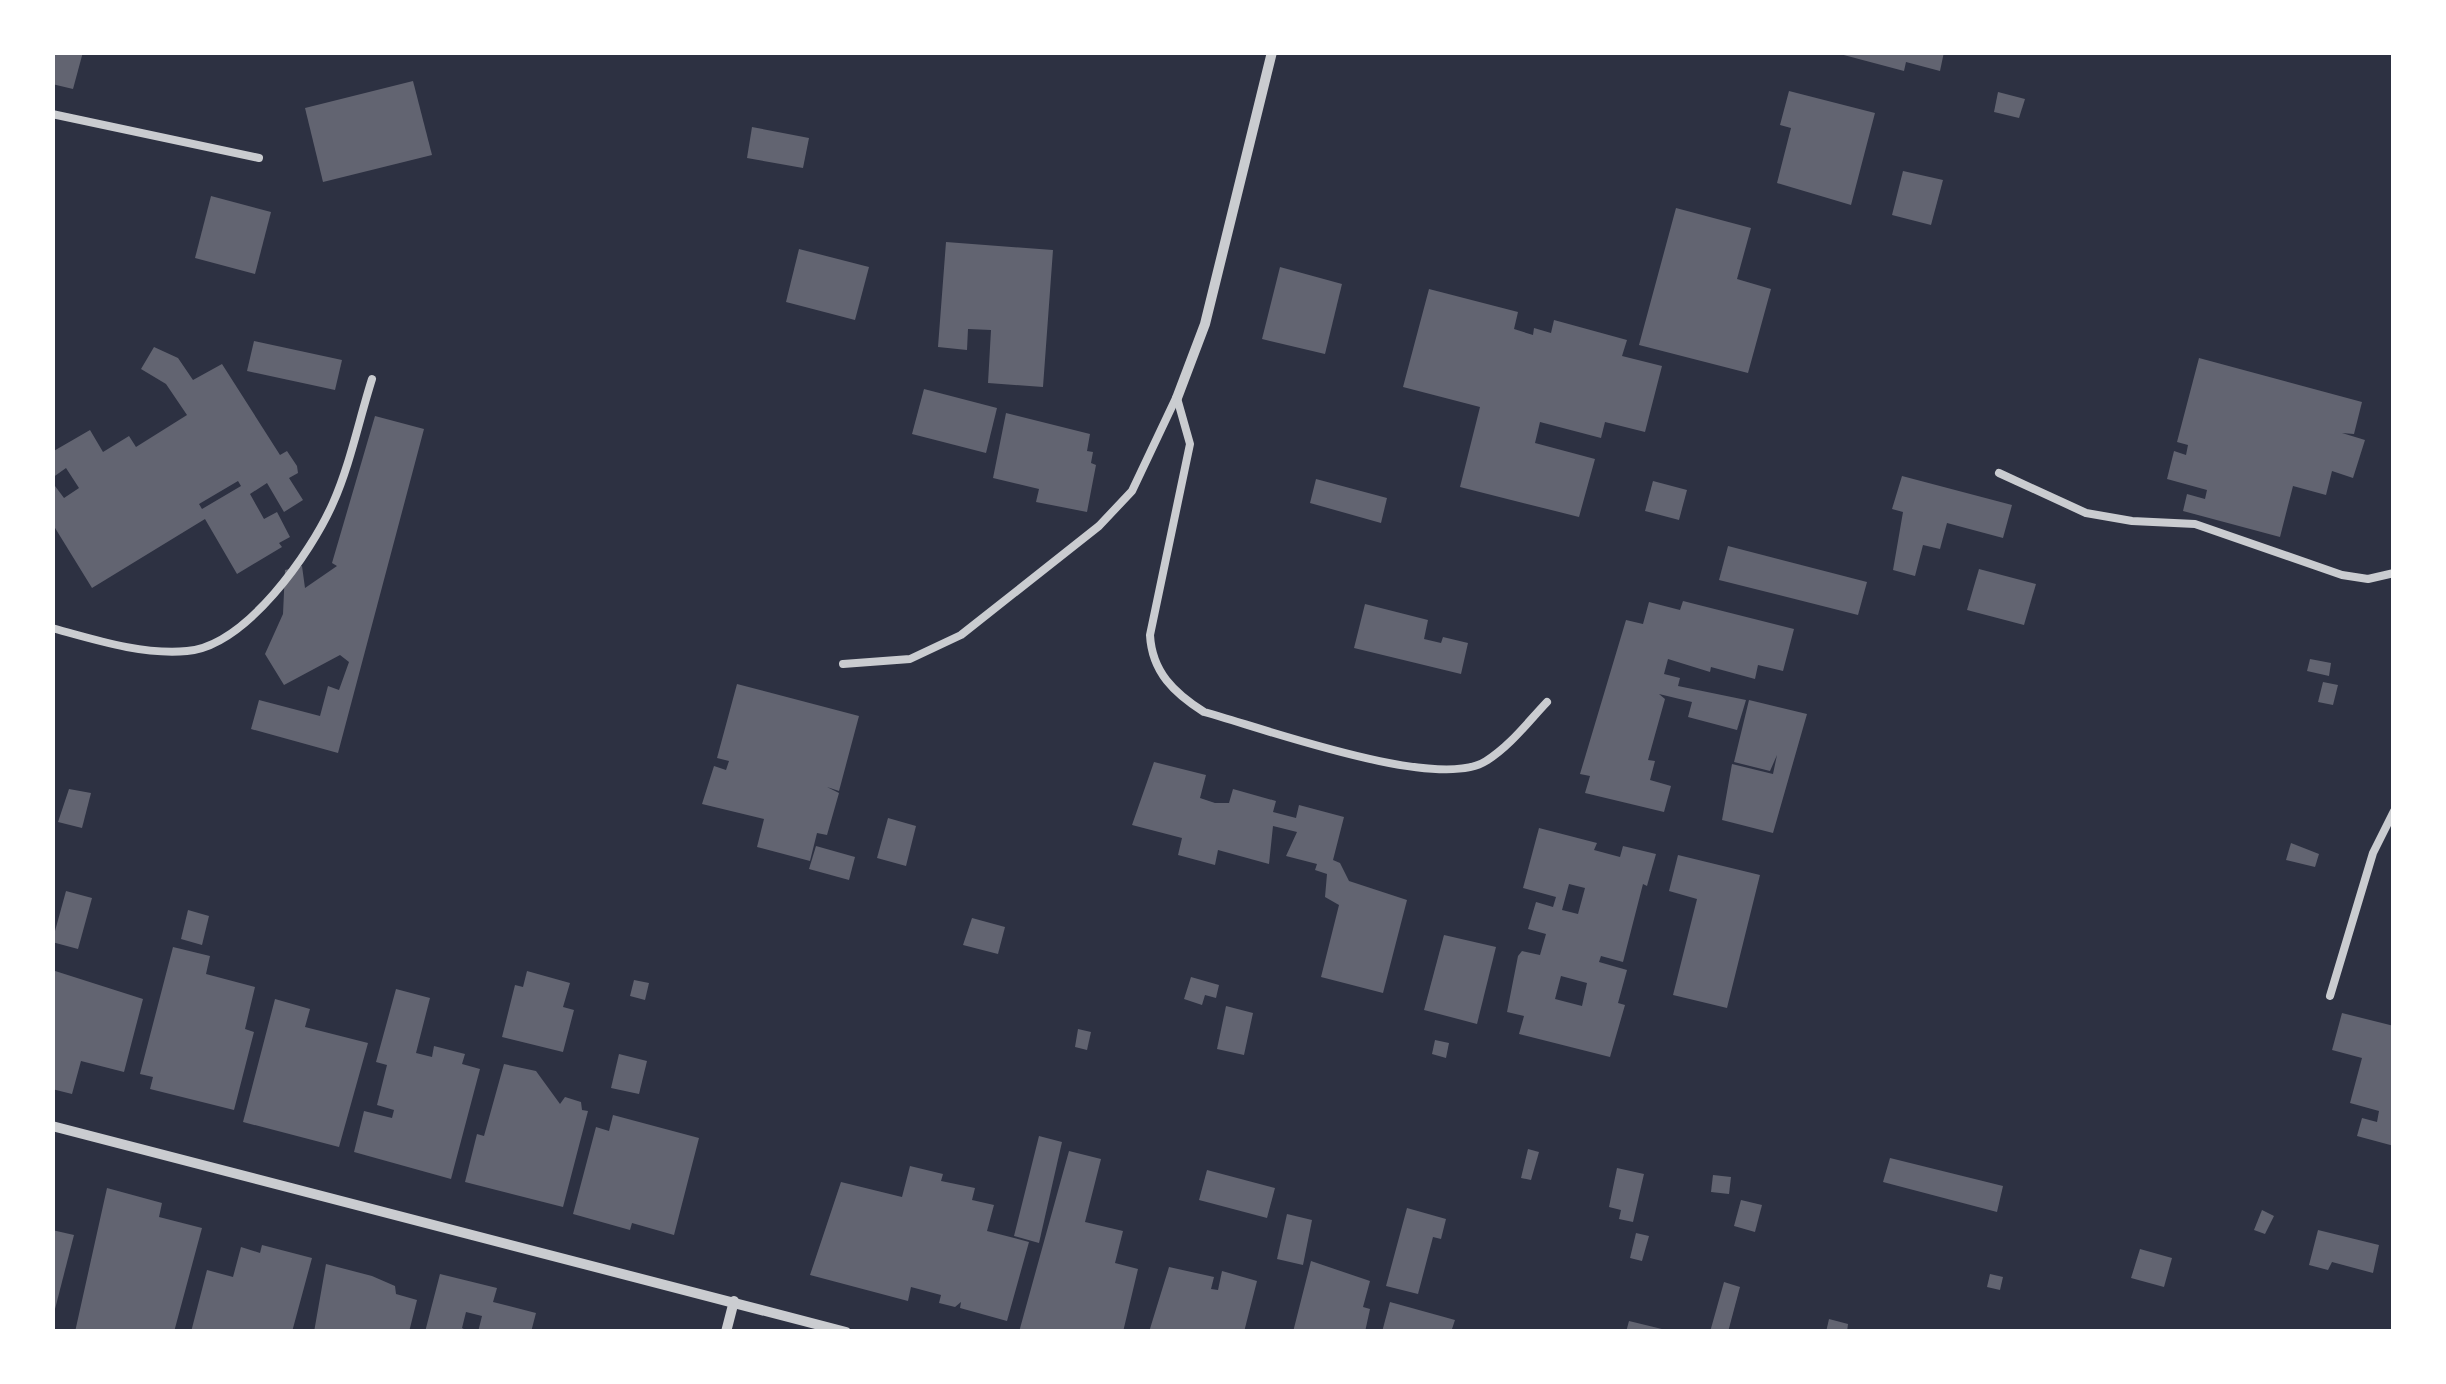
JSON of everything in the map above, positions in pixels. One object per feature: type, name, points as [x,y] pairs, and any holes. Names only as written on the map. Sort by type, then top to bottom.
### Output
[{"type":"street","points":[[1176,398],[1205,324],[1272,52]]},
{"type":"street","points":[[52,1126],[846,1332]]},
{"type":"street","points":[[726,1332],[734,1301]]},
{"type":"lane","points":[[52,114],[258,158]]},
{"type":"lane","points":[[52,628],[152,652],[192,651],[232,634],[310,546],[334,502],[372,380]]},
{"type":"lane","points":[[843,664],[910,660],[961,635],[1099,526],[1132,491],[1176,398]]},
{"type":"lane","points":[[1176,398],[1190,444],[1150,634],[1151,656],[1179,696],[1204,712],[1240,722],[1420,770],[1458,772],[1484,762],[1547,702]]},
{"type":"lane","points":[[2000,474],[2086,512],[2195,524],[2342,575],[2368,579],[2394,573]]},
{"type":"lane","points":[[2330,996],[2373,854],[2394,812]]},
{"type":"building","points":[[52,52],[83,52],[73,89],[52,84]]},
{"type":"building","points":[[1944,52],[1940,71],[1906,62],[1904,71],[1840,54]]},
{"type":"building","points":[[413,81],[432,155],[323,182],[305,108]]},
{"type":"building","points":[[1789,91],[1875,113],[1851,205],[1777,183],[1791,128],[1780,125]]},
{"type":"building","points":[[1998,92],[2025,99],[2019,118],[1994,112]]},
{"type":"building","points":[[752,127],[809,138],[803,168],[747,158]]},
{"type":"building","points":[[1903,171],[1943,180],[1931,225],[1892,215]]},
{"type":"building","points":[[211,196],[271,212],[255,274],[195,258]]},
{"type":"building","points":[[1676,208],[1751,228],[1737,279],[1771,289],[1748,373],[1639,345]]},
{"type":"building","points":[[946,242],[1053,250],[1043,387],[988,383],[991,330],[968,329],[967,350],[938,347]]},
{"type":"building","points":[[799,249],[869,267],[855,320],[786,302]]},
{"type":"building","points":[[1280,267],[1342,284],[1325,354],[1262,339]]},
{"type":"building","points":[[1429,289],[1518,312],[1514,329],[1533,335],[1534,328],[1551,333],[1554,320],[1627,340],[1622,356],[1662,366],[1645,432],[1605,422],[1601,438],[1540,422],[1535,443],[1595,459],[1579,517],[1460,487],[1480,407],[1403,387]]},
{"type":"building","points":[[254,341],[342,360],[335,390],[247,371]]},
{"type":"building","points":[[154,347],[178,358],[193,380],[222,364],[280,455],[287,451],[297,466],[298,473],[289,478],[303,500],[284,512],[267,483],[250,494],[264,519],[277,512],[290,537],[279,543],[282,547],[237,574],[205,519],[92,588],[52,523],[52,482],[64,498],[79,488],[66,468],[52,478],[52,452],[90,430],[103,452],[129,436],[136,447],[187,415],[166,384],[141,369]],"holes":[[[238,481],[241,486],[202,509],[199,504]]]},
{"type":"building","points":[[2199,358],[2362,402],[2354,434],[2342,433],[2365,440],[2353,478],[2332,471],[2326,495],[2293,486],[2280,537],[2183,511],[2187,494],[2205,499],[2207,490],[2167,479],[2174,451],[2186,455],[2188,445],[2177,442]]},
{"type":"building","points":[[924,389],[997,408],[986,453],[912,434]]},
{"type":"building","points":[[1006,413],[1090,434],[1087,451],[1093,452],[1091,463],[1096,465],[1087,512],[1036,502],[1039,489],[993,478]]},
{"type":"building","points":[[375,416],[424,429],[338,753],[251,729],[259,700],[320,716],[328,686],[339,690],[349,662],[340,655],[284,685],[265,654],[283,614],[285,570],[302,566],[305,588],[337,566],[332,563]]},
{"type":"building","points":[[1902,476],[2012,505],[2003,538],[1947,523],[1940,549],[1923,545],[1915,576],[1893,570],[1903,512],[1892,509]]},
{"type":"building","points":[[1316,479],[1387,498],[1381,523],[1310,503]]},
{"type":"building","points":[[1653,481],[1687,490],[1679,520],[1645,511]]},
{"type":"building","points":[[1728,546],[1867,582],[1858,615],[1719,580]]},
{"type":"building","points":[[1979,569],[2036,584],[2024,625],[1967,610]]},
{"type":"building","points":[[1683,601],[1794,629],[1783,671],[1758,665],[1755,679],[1711,667],[1710,672],[1668,659],[1664,674],[1680,678],[1678,686],[1746,700],[1737,730],[1688,717],[1692,702],[1659,694],[1665,699],[1648,760],[1655,761],[1650,780],[1671,786],[1664,812],[1585,793],[1590,776],[1580,774],[1626,620],[1643,624],[1649,602],[1680,610]]},
{"type":"building","points":[[1365,604],[1428,620],[1424,639],[1441,643],[1443,637],[1468,643],[1461,674],[1354,648]]},
{"type":"building","points":[[2310,659],[2331,663],[2329,676],[2307,671]]},
{"type":"building","points":[[2323,682],[2338,685],[2333,705],[2318,702]]},
{"type":"building","points":[[737,684],[859,716],[839,791],[827,787],[839,793],[827,835],[817,833],[810,861],[757,847],[764,819],[702,804],[714,766],[726,770],[729,761],[717,758]]},
{"type":"building","points":[[1749,700],[1807,714],[1773,833],[1722,820],[1732,764],[1773,774],[1777,755],[1770,771],[1734,762]]},
{"type":"building","points":[[1154,762],[1206,775],[1200,798],[1215,803],[1229,803],[1233,789],[1276,801],[1273,812],[1296,818],[1299,805],[1344,817],[1333,860],[1340,863],[1349,881],[1407,900],[1383,993],[1321,977],[1339,905],[1325,897],[1327,874],[1315,870],[1317,864],[1286,856],[1297,832],[1273,826],[1269,864],[1218,850],[1215,865],[1178,855],[1182,838],[1132,825]]},
{"type":"building","points":[[69,789],[91,793],[82,828],[58,822]]},
{"type":"building","points":[[888,818],[916,826],[906,866],[877,858]]},
{"type":"building","points":[[1539,828],[1597,843],[1594,850],[1620,857],[1623,846],[1656,854],[1647,886],[1643,884],[1623,962],[1601,956],[1599,962],[1627,970],[1618,1003],[1625,1005],[1610,1057],[1519,1034],[1524,1016],[1507,1012],[1518,956],[1522,951],[1540,955],[1546,934],[1528,929],[1536,902],[1553,907],[1556,897],[1523,888]],"holes":[[[1569,884],[1585,888],[1578,914],[1562,910]],[[1561,976],[1587,983],[1582,1006],[1555,999]]]},
{"type":"building","points":[[2291,843],[2319,854],[2315,867],[2286,860]]},
{"type":"building","points":[[816,846],[855,857],[849,880],[809,869]]},
{"type":"building","points":[[1678,855],[1760,875],[1727,1008],[1673,995],[1697,899],[1669,891]]},
{"type":"building","points":[[66,891],[92,898],[78,949],[52,942]]},
{"type":"building","points":[[188,910],[209,916],[202,945],[181,939]]},
{"type":"building","points":[[972,918],[1005,927],[998,954],[963,945]]},
{"type":"building","points":[[1444,935],[1496,947],[1477,1024],[1424,1010]]},
{"type":"building","points":[[173,947],[210,956],[206,974],[255,987],[245,1029],[254,1032],[234,1110],[150,1089],[153,1077],[140,1074]]},
{"type":"building","points":[[52,970],[143,999],[124,1072],[81,1061],[72,1094],[52,1089]]},
{"type":"building","points":[[527,971],[570,983],[563,1007],[574,1010],[563,1052],[502,1037],[515,985],[523,987]]},
{"type":"building","points":[[1191,977],[1219,985],[1216,998],[1205,995],[1202,1005],[1184,999]]},
{"type":"building","points":[[634,980],[649,983],[645,1000],[630,996]]},
{"type":"building","points":[[396,989],[430,998],[416,1053],[432,1057],[434,1046],[465,1054],[462,1064],[480,1069],[451,1179],[354,1152],[364,1111],[392,1118],[394,1110],[377,1105],[387,1065],[376,1062]]},
{"type":"building","points":[[275,999],[310,1009],[305,1027],[368,1043],[339,1147],[243,1122]]},
{"type":"building","points":[[1226,1006],[1253,1013],[1244,1055],[1217,1049]]},
{"type":"building","points":[[2342,1013],[2394,1026],[2394,1146],[2357,1136],[2362,1118],[2377,1122],[2379,1111],[2350,1103],[2362,1058],[2332,1050]]},
{"type":"building","points":[[1078,1029],[1091,1032],[1087,1050],[1075,1047]]},
{"type":"building","points":[[1435,1040],[1449,1043],[1446,1058],[1432,1054]]},
{"type":"building","points":[[619,1054],[647,1061],[639,1094],[611,1088]]},
{"type":"building","points":[[504,1064],[536,1071],[560,1104],[565,1097],[581,1102],[582,1110],[588,1111],[563,1207],[465,1182],[477,1134],[484,1136]]},
{"type":"building","points":[[613,1115],[699,1138],[674,1235],[632,1223],[630,1230],[573,1214],[596,1127],[609,1131]]},
{"type":"building","points":[[1039,1136],[1062,1142],[1039,1243],[1014,1236]]},
{"type":"building","points":[[1528,1149],[1539,1152],[1531,1180],[1521,1178]]},
{"type":"building","points":[[1069,1151],[1101,1159],[1085,1222],[1123,1231],[1115,1263],[1138,1269],[1123,1332],[1019,1332]]},
{"type":"building","points":[[1890,1158],[2003,1186],[1997,1212],[1883,1182]]},
{"type":"building","points":[[910,1166],[943,1174],[941,1181],[975,1188],[972,1200],[994,1205],[987,1231],[1029,1242],[1007,1321],[960,1308],[961,1302],[955,1307],[939,1303],[941,1295],[911,1287],[908,1301],[810,1275],[841,1182],[902,1197]]},
{"type":"building","points":[[1617,1168],[1644,1174],[1633,1222],[1619,1219],[1621,1210],[1609,1207]]},
{"type":"building","points":[[1207,1170],[1275,1188],[1267,1218],[1199,1200]]},
{"type":"building","points":[[1713,1175],[1731,1177],[1729,1194],[1711,1192]]},
{"type":"building","points":[[107,1188],[162,1203],[159,1217],[202,1228],[174,1332],[75,1332]]},
{"type":"building","points":[[1741,1200],[1762,1205],[1755,1232],[1734,1226]]},
{"type":"building","points":[[1407,1208],[1446,1219],[1441,1239],[1433,1237],[1418,1294],[1386,1286]]},
{"type":"building","points":[[2262,1210],[2274,1216],[2265,1234],[2254,1230]]},
{"type":"building","points":[[1287,1214],[1312,1220],[1303,1265],[1277,1259]]},
{"type":"building","points":[[52,1230],[74,1235],[54,1313],[52,1313]]},
{"type":"building","points":[[2318,1230],[2379,1245],[2373,1273],[2332,1262],[2328,1270],[2309,1265]]},
{"type":"building","points":[[1636,1233],[1649,1236],[1642,1261],[1630,1258]]},
{"type":"building","points":[[262,1245],[312,1258],[292,1332],[191,1332],[207,1270],[233,1277],[241,1247],[260,1253]]},
{"type":"building","points":[[2140,1249],[2172,1258],[2164,1287],[2131,1278]]},
{"type":"building","points":[[1311,1261],[1370,1281],[1363,1307],[1370,1309],[1365,1332],[1293,1332]]},
{"type":"building","points":[[326,1264],[372,1276],[395,1286],[396,1294],[417,1300],[409,1332],[314,1332]]},
{"type":"building","points":[[1169,1267],[1214,1277],[1211,1289],[1218,1290],[1222,1271],[1257,1281],[1244,1332],[1149,1332]]},
{"type":"building","points":[[440,1274],[497,1288],[493,1302],[536,1313],[531,1332],[478,1332],[482,1316],[466,1312],[462,1328],[469,1332],[425,1332]]},
{"type":"building","points":[[1990,1274],[2003,1277],[2000,1290],[1987,1287]]},
{"type":"building","points":[[1724,1282],[1740,1287],[1728,1332],[1710,1332]]},
{"type":"building","points":[[1390,1302],[1455,1320],[1451,1332],[1382,1332]]},
{"type":"building","points":[[1829,1319],[1848,1324],[1847,1332],[1826,1332]]},
{"type":"building","points":[[1629,1321],[1666,1330],[1626,1332]]}]
